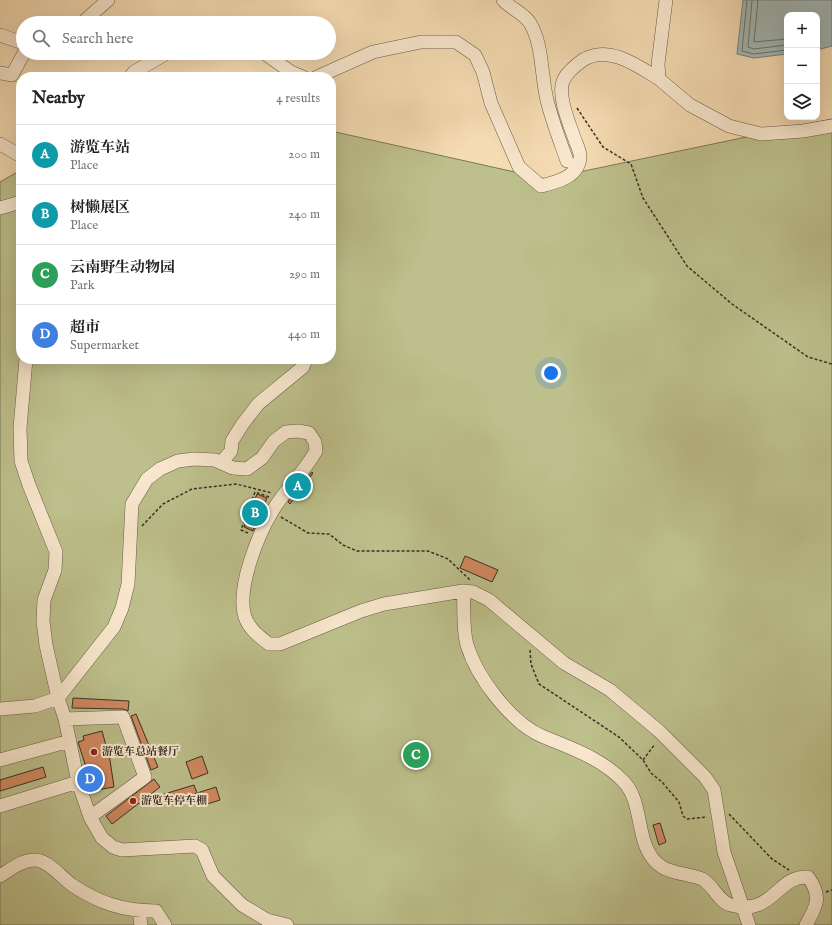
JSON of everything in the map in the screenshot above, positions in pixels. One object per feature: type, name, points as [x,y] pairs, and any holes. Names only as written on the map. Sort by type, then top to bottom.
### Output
[{"type":"street","points":[[90,16],[108,0]]},
{"type":"street","points":[[502,0],[524,16],[530,23],[538,39],[547,101],[568,161]]},
{"type":"street","points":[[658,79],[658,64],[666,0]]},
{"type":"street","points":[[0,35],[16,41]]},
{"type":"street","points":[[328,72],[373,52],[421,42],[456,42],[475,55],[483,72],[491,103],[519,166],[541,186],[563,180],[578,167],[581,156],[564,108],[562,90],[563,79],[573,67],[587,58],[603,54],[619,57],[658,79],[690,105],[729,126],[761,134],[803,131],[832,126]]},
{"type":"street","points":[[0,73],[12,75],[20,60]]},
{"type":"street","points":[[134,72],[155,60]]},
{"type":"street","points":[[274,60],[291,72]]},
{"type":"street","points":[[0,144],[16,153]]},
{"type":"street","points":[[0,208],[16,203]]},
{"type":"street","points":[[26,364],[20,428],[21,461],[29,486],[56,552],[55,570],[44,600],[43,621],[58,698],[65,719],[78,782],[90,817],[102,838],[113,847],[122,850],[195,846],[202,850],[213,876],[242,905],[267,920],[287,925]]},
{"type":"street","points":[[221,463],[231,451],[232,441],[242,425],[258,404],[302,367],[304,364]]},
{"type":"street","points":[[0,709],[35,706],[58,698],[114,627],[122,608],[128,584],[132,504],[138,491],[147,479],[160,469],[178,461],[194,459],[215,460],[233,468],[247,469],[262,458],[274,441],[286,432],[298,430],[309,433],[315,442],[316,451],[274,507],[259,538],[247,574],[244,600],[245,617],[251,628],[269,644],[280,644],[361,611],[384,604],[468,587]]},
{"type":"street","points":[[468,587],[473,592],[489,600],[564,663],[610,690],[662,734],[705,777],[714,790],[724,852],[749,925]]},
{"type":"street","points":[[468,587],[464,631],[467,645],[476,665],[499,703],[529,728],[543,737],[583,753],[614,772],[626,784],[632,795],[638,812],[643,837],[652,857],[662,867],[704,880],[715,894],[729,905],[742,907],[764,903],[788,882],[798,877],[808,877],[815,886],[818,897],[806,925]]},
{"type":"street","points":[[65,719],[123,717],[145,777],[90,817]]},
{"type":"street","points":[[0,760],[70,741]]},
{"type":"street","points":[[0,806],[78,782]]},
{"type":"street","points":[[0,876],[27,861],[37,860],[53,869],[71,884],[98,900],[121,909],[139,912],[156,912],[165,925]]},
{"type":"street","points":[[139,912],[141,925]]},
{"type":"path","points":[[577,108],[603,147],[631,164],[643,198],[687,266],[732,304],[808,357],[832,364]]},
{"type":"path","points":[[131,537],[163,504],[192,490],[236,484],[271,491],[274,507]]},
{"type":"path","points":[[259,538],[241,530],[255,492],[268,497],[274,507],[308,533],[329,534],[343,545],[357,551],[428,551],[448,559],[468,587]]},
{"type":"path","points":[[529,634],[531,664],[539,684],[619,737],[642,760],[651,773],[662,782],[679,802],[683,816],[687,819],[717,809],[745,828],[772,859],[790,871]]},
{"type":"path","points":[[642,760],[662,734]]},
{"type":"green space","points":[[832,119],[832,925],[0,925],[0,182],[16,173],[16,364],[336,364],[336,132],[546,179]]},
{"type":"water","points":[[743,0],[832,0],[832,46],[820,49],[820,12],[784,12],[784,54],[754,58],[737,54]]},
{"type":"building","points":[[312,472],[313,473],[290,504],[288,502]]},
{"type":"building","points":[[257,494],[267,498],[253,531],[244,527]]},
{"type":"building","points":[[465,556],[498,570],[492,582],[460,568]]},
{"type":"building","points":[[73,698],[129,701],[128,711],[123,709],[72,708]]},
{"type":"building","name":"游览车停车棚","points":[[136,714],[158,767],[151,770],[131,716]]},
{"type":"building","name":"游览车总站餐厅","points":[[102,731],[110,760],[114,787],[90,791],[85,764],[78,742],[84,740],[83,736]]},
{"type":"building","points":[[202,756],[208,773],[192,779],[186,762]]},
{"type":"building","points":[[43,767],[46,777],[0,791],[0,780]]},
{"type":"building","name":"游览车停车棚","points":[[154,779],[160,787],[112,824],[106,816]]},
{"type":"building","points":[[194,785],[197,793],[164,803],[161,795]]},
{"type":"building","points":[[216,787],[220,800],[201,806],[197,793]]},
{"type":"building","points":[[660,823],[666,842],[659,845],[653,825]]},
{"type":"place","name":"游览车站","points":[[298,486]]},
{"type":"place","name":"树懒展区","points":[[255,513]]},
{"type":"place","name":"游览车总站餐厅","points":[[94,752]]},
{"type":"place","name":"云南野生动物园","points":[[416,755]]},
{"type":"place","name":"超市","points":[[90,779]]},
{"type":"place","name":"游览车停车棚","points":[[133,801]]}]
